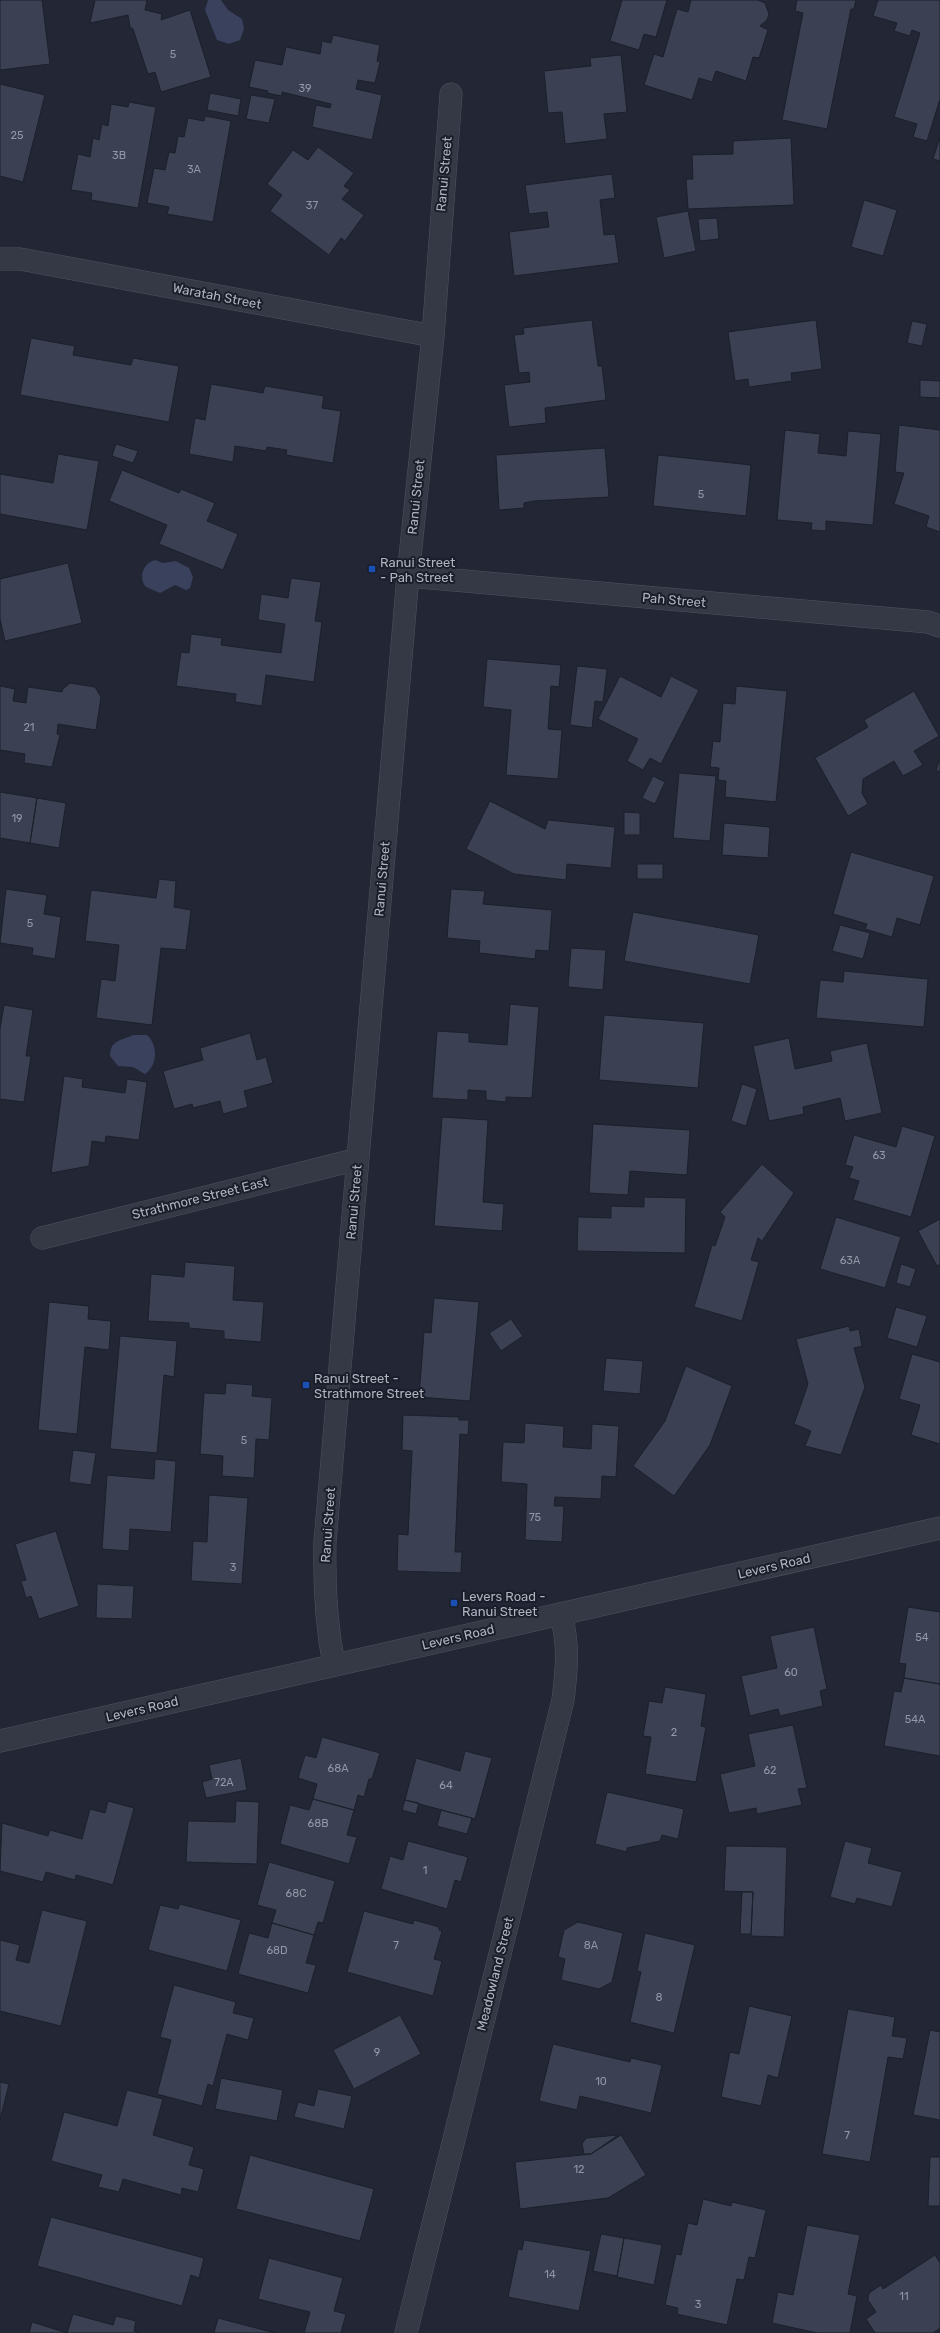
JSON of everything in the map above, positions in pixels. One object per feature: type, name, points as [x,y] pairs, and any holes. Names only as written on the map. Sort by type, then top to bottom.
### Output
[{"type":"street","name":"Ranui Street","points":[[334,1665],[328,1639],[324,1592],[325,1542],[408,576],[433,336],[451,94]]},
{"type":"street","name":"Waratah Street","points":[[0,260],[20,260],[433,336]]},
{"type":"street","name":"Pah Street","points":[[408,576],[928,622],[940,626]]},
{"type":"street","name":"Strathmore Street East","points":[[42,1238],[358,1159]]},
{"type":"street","name":"Levers Road","points":[[0,1741],[940,1528]]},
{"type":"street","name":"Meadowland Street","points":[[406,2333],[563,1700],[567,1671],[567,1640],[561,1614]]},
{"type":"water","points":[[208,0],[221,0],[228,10],[242,19],[244,29],[240,40],[229,44],[217,40],[205,10]]},
{"type":"water","points":[[155,560],[163,563],[176,561],[189,568],[193,577],[190,588],[186,590],[175,585],[160,593],[146,587],[142,579],[143,571],[147,564]]},
{"type":"water","points":[[133,1035],[147,1035],[151,1039],[155,1049],[152,1066],[145,1074],[133,1067],[118,1066],[110,1056],[110,1051],[114,1044]]},
{"type":"building","points":[[0,0],[42,0],[50,64],[0,70]]},
{"type":"building","points":[[95,0],[147,0],[145,10],[162,14],[161,20],[190,10],[211,77],[161,92],[155,72],[148,74],[133,29],[130,27],[128,15],[90,23]]},
{"type":"building","points":[[622,0],[667,0],[656,37],[644,34],[639,50],[610,41]]},
{"type":"building","points":[[691,0],[758,0],[765,3],[769,14],[767,20],[760,26],[768,30],[759,58],[753,57],[746,81],[716,71],[712,82],[699,78],[692,100],[644,85],[654,54],[663,57],[677,9],[688,12]]},
{"type":"building","points":[[797,0],[856,0],[854,9],[851,9],[827,129],[782,120],[803,13],[795,11]]},
{"type":"building","points":[[878,0],[940,0],[940,99],[927,141],[913,137],[917,124],[894,117],[920,33],[912,30],[910,36],[894,31],[897,23],[873,16]]},
{"type":"building","points":[[333,35],[380,45],[377,61],[380,62],[375,83],[358,80],[356,89],[382,95],[372,140],[312,127],[316,105],[330,108],[331,104],[282,92],[282,96],[267,93],[268,91],[249,87],[255,60],[282,65],[286,47],[320,54],[322,41],[331,43]]},
{"type":"building","points":[[621,55],[627,112],[604,114],[607,139],[565,144],[562,112],[548,113],[544,71],[591,66],[590,58]]},
{"type":"building","points":[[0,84],[45,95],[23,182],[0,176]]},
{"type":"building","points":[[210,93],[241,99],[238,116],[207,110]]},
{"type":"building","points":[[251,95],[275,99],[269,123],[246,119]]},
{"type":"building","points":[[129,102],[156,107],[138,208],[91,200],[92,193],[71,190],[78,154],[90,157],[93,138],[99,140],[102,124],[108,126],[111,104],[128,107]]},
{"type":"building","points":[[205,116],[231,121],[213,222],[167,214],[169,207],[147,203],[154,168],[165,170],[169,152],[175,153],[178,136],[184,137],[188,118],[204,121]]},
{"type":"building","points":[[940,137],[940,161],[933,159]]},
{"type":"building","points":[[791,138],[794,205],[688,209],[686,179],[693,179],[692,155],[733,154],[733,141]]},
{"type":"building","points":[[318,147],[354,173],[344,186],[350,190],[342,199],[364,215],[345,241],[341,238],[329,255],[270,211],[282,195],[267,184],[293,150],[308,160]]},
{"type":"building","points":[[612,174],[615,198],[600,200],[604,235],[615,234],[619,263],[514,276],[509,232],[549,227],[547,212],[529,214],[525,185]]},
{"type":"building","points":[[864,200],[897,210],[883,256],[851,247]]},
{"type":"building","points":[[688,211],[696,251],[664,258],[656,217]]},
{"type":"building","points":[[717,218],[719,239],[700,241],[698,219]]},
{"type":"building","points":[[592,320],[598,366],[602,366],[606,400],[545,408],[546,423],[509,427],[504,385],[530,382],[529,372],[519,373],[514,335],[524,334],[523,328]]},
{"type":"building","points":[[816,320],[822,369],[791,373],[792,381],[749,387],[748,379],[735,381],[728,332]]},
{"type":"building","points":[[912,321],[927,324],[922,346],[907,343]]},
{"type":"building","points":[[31,338],[75,346],[73,355],[131,365],[133,358],[179,366],[169,422],[20,395]]},
{"type":"building","points":[[920,380],[940,381],[940,398],[920,397]]},
{"type":"building","points":[[211,384],[263,393],[265,386],[324,396],[322,408],[341,411],[333,463],[286,455],[287,450],[267,447],[266,451],[235,446],[233,462],[189,454],[195,418],[205,420]]},
{"type":"building","points":[[899,425],[940,430],[940,532],[926,527],[929,516],[894,504],[904,473],[895,472]]},
{"type":"building","points":[[785,430],[820,434],[818,453],[846,456],[848,431],[881,434],[873,525],[826,521],[826,531],[811,530],[812,523],[777,520]]},
{"type":"building","points":[[116,444],[138,451],[133,463],[112,456]]},
{"type":"building","points":[[605,448],[609,497],[534,501],[524,503],[524,508],[499,510],[496,455]]},
{"type":"building","points":[[58,454],[99,461],[87,530],[0,514],[0,474],[53,483]]},
{"type":"building","points":[[658,455],[751,465],[746,516],[653,506]]},
{"type":"building","points":[[122,470],[179,493],[181,489],[215,503],[207,521],[238,534],[223,570],[159,544],[167,525],[109,501]]},
{"type":"building","points":[[68,563],[82,623],[5,641],[0,619],[0,579]]},
{"type":"building","points":[[291,578],[321,582],[315,621],[322,622],[314,682],[266,675],[262,706],[235,702],[236,694],[176,686],[181,652],[189,653],[191,634],[222,638],[221,645],[281,653],[285,624],[258,620],[261,594],[288,598]]},
{"type":"building","points":[[487,659],[561,665],[559,687],[551,686],[548,729],[562,730],[558,779],[506,775],[511,710],[483,707]]},
{"type":"building","points":[[577,666],[607,669],[603,702],[595,701],[592,728],[570,725]]},
{"type":"building","points":[[620,676],[661,697],[671,676],[699,690],[661,764],[650,758],[643,770],[627,761],[638,739],[598,719]]},
{"type":"building","points":[[70,683],[95,687],[101,697],[96,730],[58,724],[57,734],[60,735],[52,767],[24,763],[25,754],[0,750],[0,686],[15,689],[13,701],[26,703],[28,687],[62,692],[63,689]]},
{"type":"building","points":[[736,686],[787,691],[776,802],[725,797],[726,781],[718,780],[719,768],[710,767],[713,741],[720,742],[723,703],[735,704]]},
{"type":"building","points":[[914,691],[939,736],[914,751],[923,765],[903,776],[894,761],[863,779],[862,793],[868,804],[848,816],[815,758],[868,727],[864,720]]},
{"type":"building","points":[[940,758],[940,772],[936,770]]},
{"type":"building","points":[[679,773],[716,776],[710,841],[673,838]]},
{"type":"building","points":[[653,776],[665,782],[655,804],[642,798]]},
{"type":"building","points":[[0,792],[37,798],[30,843],[0,838]]},
{"type":"building","points":[[37,798],[66,803],[59,848],[30,843]]},
{"type":"building","points":[[490,801],[545,829],[548,820],[615,827],[611,868],[567,864],[566,880],[514,874],[466,849]]},
{"type":"building","points":[[624,812],[640,813],[640,835],[624,835]]},
{"type":"building","points":[[724,823],[770,827],[768,858],[722,855]]},
{"type":"building","points":[[851,852],[934,876],[920,925],[897,918],[892,937],[865,929],[867,924],[833,914]]},
{"type":"building","points":[[637,864],[663,864],[663,879],[637,879]]},
{"type":"building","points":[[159,879],[176,881],[174,907],[191,910],[186,950],[161,948],[152,1025],[96,1018],[101,979],[115,981],[119,945],[85,941],[91,890],[156,898]]},
{"type":"building","points":[[6,889],[47,895],[44,914],[61,917],[55,959],[32,955],[33,948],[0,943]]},
{"type":"building","points":[[451,889],[485,891],[483,904],[552,910],[549,951],[536,950],[535,959],[479,953],[480,941],[447,938]]},
{"type":"building","points":[[633,912],[759,935],[750,984],[624,961]]},
{"type":"building","points":[[840,925],[870,933],[863,959],[832,951]]},
{"type":"building","points":[[571,948],[606,950],[603,990],[568,987]]},
{"type":"building","points":[[844,971],[928,979],[924,1027],[816,1018],[820,980],[843,982]]},
{"type":"building","points":[[510,1004],[539,1007],[532,1098],[506,1097],[506,1102],[486,1100],[486,1091],[468,1090],[468,1100],[432,1098],[437,1031],[469,1033],[469,1042],[507,1045]]},
{"type":"building","points":[[4,1005],[33,1010],[26,1056],[31,1056],[24,1102],[0,1099],[0,1029]]},
{"type":"building","points":[[604,1015],[704,1023],[698,1088],[599,1080]]},
{"type":"building","points":[[250,1033],[257,1060],[266,1057],[273,1083],[244,1091],[248,1107],[223,1114],[220,1101],[193,1108],[192,1104],[174,1109],[163,1071],[203,1060],[200,1048]]},
{"type":"building","points":[[789,1038],[795,1069],[832,1061],[830,1051],[867,1043],[882,1113],[845,1121],[840,1098],[803,1107],[804,1114],[769,1121],[753,1046]]},
{"type":"building","points":[[64,1076],[83,1079],[82,1087],[125,1093],[127,1079],[147,1082],[139,1140],[106,1136],[105,1143],[92,1141],[89,1166],[51,1173]]},
{"type":"building","points":[[742,1084],[757,1089],[746,1126],[731,1121]]},
{"type":"building","points":[[442,1117],[488,1120],[483,1202],[504,1204],[502,1231],[434,1226]]},
{"type":"building","points":[[593,1124],[690,1130],[687,1175],[630,1171],[628,1195],[589,1193]]},
{"type":"building","points":[[902,1126],[935,1136],[911,1217],[853,1200],[859,1181],[849,1178],[853,1167],[845,1165],[854,1135],[896,1147]]},
{"type":"building","points":[[762,1164],[794,1193],[762,1241],[758,1238],[751,1260],[759,1262],[742,1321],[694,1307],[712,1245],[715,1246],[725,1217],[720,1212]]},
{"type":"building","points":[[644,1197],[686,1198],[685,1253],[577,1251],[578,1217],[611,1218],[611,1206],[644,1207]]},
{"type":"building","points":[[836,1217],[901,1237],[885,1288],[820,1269]]},
{"type":"building","points":[[940,1219],[940,1264],[937,1266],[918,1231]]},
{"type":"building","points":[[185,1262],[235,1266],[233,1300],[264,1302],[261,1342],[224,1339],[224,1331],[189,1328],[189,1323],[148,1321],[151,1274],[184,1277]]},
{"type":"building","points":[[901,1264],[916,1269],[910,1287],[896,1283]]},
{"type":"building","points":[[434,1298],[479,1302],[470,1401],[419,1397],[424,1332],[431,1333]]},
{"type":"building","points":[[49,1302],[89,1306],[88,1319],[111,1321],[109,1350],[85,1347],[77,1434],[38,1430]]},
{"type":"building","points":[[896,1307],[927,1316],[917,1347],[887,1338]]},
{"type":"building","points":[[511,1319],[523,1336],[501,1351],[489,1333]]},
{"type":"building","points":[[849,1326],[850,1331],[859,1329],[862,1346],[854,1348],[865,1387],[841,1455],[805,1446],[811,1431],[794,1424],[808,1384],[796,1339]]},
{"type":"building","points":[[120,1336],[177,1341],[174,1377],[164,1375],[157,1453],[110,1449]]},
{"type":"building","points":[[912,1354],[940,1362],[940,1444],[911,1435],[920,1405],[899,1399]]},
{"type":"building","points":[[606,1358],[643,1361],[640,1394],[603,1391]]},
{"type":"building","points":[[686,1366],[732,1386],[710,1445],[674,1496],[633,1466],[665,1421]]},
{"type":"building","points":[[226,1383],[253,1385],[252,1396],[272,1398],[269,1440],[256,1439],[254,1478],[222,1476],[223,1456],[200,1454],[204,1393],[225,1394]]},
{"type":"building","points":[[403,1415],[459,1417],[459,1420],[469,1420],[468,1435],[460,1434],[455,1552],[462,1552],[461,1573],[397,1571],[398,1534],[408,1535],[412,1451],[402,1450]]},
{"type":"building","points":[[525,1423],[564,1426],[563,1447],[591,1449],[592,1424],[619,1426],[616,1477],[602,1476],[601,1499],[555,1497],[554,1506],[564,1506],[562,1542],[525,1540],[527,1484],[501,1482],[503,1442],[524,1443]]},
{"type":"building","points":[[73,1450],[96,1453],[91,1485],[69,1482]]},
{"type":"building","points":[[155,1459],[176,1461],[171,1532],[130,1529],[129,1551],[102,1549],[107,1475],[154,1479]]},
{"type":"building","points":[[209,1495],[248,1498],[242,1584],[191,1581],[193,1541],[207,1542]]},
{"type":"building","points":[[56,1531],[79,1606],[39,1619],[31,1596],[26,1598],[21,1581],[26,1580],[15,1544]]},
{"type":"building","points":[[97,1584],[134,1586],[132,1619],[96,1618]]},
{"type":"building","points":[[908,1607],[940,1612],[940,1684],[904,1678],[906,1664],[899,1663]]},
{"type":"building","points":[[814,1627],[827,1689],[820,1691],[823,1706],[780,1716],[778,1709],[750,1716],[741,1676],[777,1668],[770,1636]]},
{"type":"building","points":[[904,1678],[940,1684],[940,1756],[884,1746],[894,1691],[901,1692]]},
{"type":"building","points":[[665,1687],[706,1694],[701,1726],[706,1727],[696,1782],[645,1774],[651,1737],[643,1736],[649,1701],[662,1703]]},
{"type":"building","points":[[793,1725],[807,1788],[798,1789],[802,1805],[757,1814],[756,1808],[729,1813],[720,1774],[755,1766],[748,1734]]},
{"type":"building","points":[[322,1737],[380,1753],[372,1779],[369,1779],[364,1797],[358,1795],[354,1810],[313,1799],[317,1784],[298,1778],[305,1755],[316,1758]]},
{"type":"building","points":[[465,1751],[492,1758],[475,1819],[405,1800],[416,1758],[460,1771]]},
{"type":"building","points":[[241,1758],[247,1790],[206,1798],[202,1782],[212,1779],[209,1765]]},
{"type":"building","points":[[607,1792],[684,1809],[678,1839],[662,1835],[660,1841],[627,1848],[627,1852],[595,1844]]},
{"type":"building","points":[[313,1799],[354,1810],[347,1835],[357,1837],[349,1864],[280,1844],[290,1805],[309,1810]]},
{"type":"building","points":[[405,1800],[419,1803],[416,1814],[402,1810]]},
{"type":"building","points":[[108,1801],[134,1808],[113,1885],[76,1875],[75,1880],[46,1872],[43,1882],[0,1871],[2,1823],[48,1836],[50,1830],[82,1839],[90,1809],[105,1813]]},
{"type":"building","points":[[236,1801],[259,1802],[257,1864],[186,1862],[188,1821],[235,1822]]},
{"type":"building","points":[[441,1810],[472,1818],[467,1834],[437,1826]]},
{"type":"building","points":[[408,1841],[468,1857],[461,1882],[455,1880],[447,1909],[381,1889],[390,1856],[403,1860]]},
{"type":"building","points":[[845,1841],[872,1848],[868,1863],[902,1872],[892,1907],[857,1898],[855,1904],[830,1897]]},
{"type":"building","points":[[726,1846],[787,1847],[784,1937],[751,1936],[753,1892],[724,1891]]},
{"type":"building","points":[[269,1862],[335,1881],[323,1923],[318,1922],[314,1935],[272,1923],[276,1910],[257,1905]]},
{"type":"building","points":[[742,1892],[753,1892],[751,1934],[740,1934]]},
{"type":"building","points":[[180,1904],[241,1920],[227,1971],[148,1950],[160,1905],[178,1909]]},
{"type":"building","points":[[42,1910],[87,1921],[61,2026],[0,2011],[0,1940],[20,1945],[16,1960],[29,1963]]},
{"type":"building","points":[[364,1911],[413,1924],[414,1920],[439,1927],[439,1930],[442,1931],[434,1959],[442,1961],[433,1996],[347,1972]]},
{"type":"building","points":[[578,1922],[623,1933],[612,1982],[599,1989],[561,1980],[565,1959],[558,1957],[564,1930]]},
{"type":"building","points":[[272,1923],[314,1935],[306,1963],[316,1965],[308,1993],[238,1974],[249,1933],[268,1938]]},
{"type":"building","points":[[645,1933],[695,1945],[674,2033],[630,2022],[641,1972],[637,1971]]},
{"type":"building","points":[[174,1985],[236,2002],[233,2013],[254,2018],[248,2040],[227,2034],[213,2086],[208,2084],[202,2106],[157,2094],[171,2040],[160,2037]]},
{"type":"building","points":[[749,2006],[792,2016],[778,2078],[768,2075],[761,2106],[721,2097],[730,2052],[739,2054]]},
{"type":"building","points":[[848,2009],[895,2017],[892,2036],[907,2038],[903,2059],[888,2057],[870,2162],[822,2154]]},
{"type":"building","points":[[400,2015],[421,2054],[354,2089],[333,2050]]},
{"type":"building","points":[[930,2030],[940,2032],[940,2120],[913,2115]]},
{"type":"building","points":[[553,2044],[630,2062],[631,2058],[662,2065],[651,2113],[580,2096],[577,2110],[539,2101]]},
{"type":"building","points":[[221,2078],[283,2090],[277,2121],[215,2109]]},
{"type":"building","points":[[0,2082],[9,2084],[0,2120]]},
{"type":"building","points":[[318,2089],[352,2096],[344,2129],[294,2117],[298,2102],[314,2106]]},
{"type":"building","points":[[127,2090],[163,2099],[153,2135],[194,2147],[189,2165],[204,2169],[198,2192],[182,2188],[181,2195],[123,2179],[119,2192],[98,2187],[102,2175],[51,2161],[64,2112],[117,2126]]},
{"type":"building","points":[[618,2135],[591,2154],[584,2154],[582,2144],[586,2138]]},
{"type":"building","points":[[621,2135],[646,2175],[608,2198],[520,2209],[515,2162],[591,2154]]},
{"type":"building","points":[[250,2155],[374,2189],[360,2241],[236,2209]]},
{"type":"building","points":[[930,2157],[940,2157],[940,2206],[928,2206]]},
{"type":"building","points":[[703,2199],[731,2206],[732,2202],[766,2210],[755,2258],[749,2257],[744,2280],[737,2279],[727,2325],[677,2314],[678,2308],[665,2305],[676,2254],[681,2255],[688,2223],[697,2225]]},
{"type":"building","points":[[51,2217],[204,2258],[199,2278],[191,2275],[182,2306],[37,2266]]},
{"type":"building","points":[[807,2225],[860,2235],[848,2294],[857,2296],[850,2333],[817,2333],[772,2323],[778,2292],[793,2295]]},
{"type":"building","points":[[601,2234],[624,2238],[617,2276],[593,2271]]},
{"type":"building","points":[[624,2238],[662,2245],[654,2285],[617,2277]]},
{"type":"building","points":[[524,2240],[591,2251],[579,2311],[508,2297],[518,2249],[522,2250]]},
{"type":"building","points":[[935,2255],[940,2263],[940,2328],[933,2333],[875,2333],[866,2319],[876,2312],[868,2300],[869,2293],[881,2285],[883,2289]]},
{"type":"building","points":[[269,2258],[343,2278],[334,2311],[346,2314],[341,2333],[304,2333],[310,2312],[258,2299]]},
{"type":"building","points":[[73,2314],[113,2325],[116,2316],[136,2321],[134,2331],[139,2333],[67,2333]]},
{"type":"building","points":[[218,2318],[275,2333],[214,2333]]},
{"type":"building","points":[[32,2322],[67,2333],[29,2333]]},
{"type":"place","name":"Ranui Street - Pah Street","points":[[372,569]]},
{"type":"place","name":"Ranui Street - Strathmore Street","points":[[306,1385]]},
{"type":"place","name":"Levers Road - Ranui Street","points":[[454,1603]]}]
